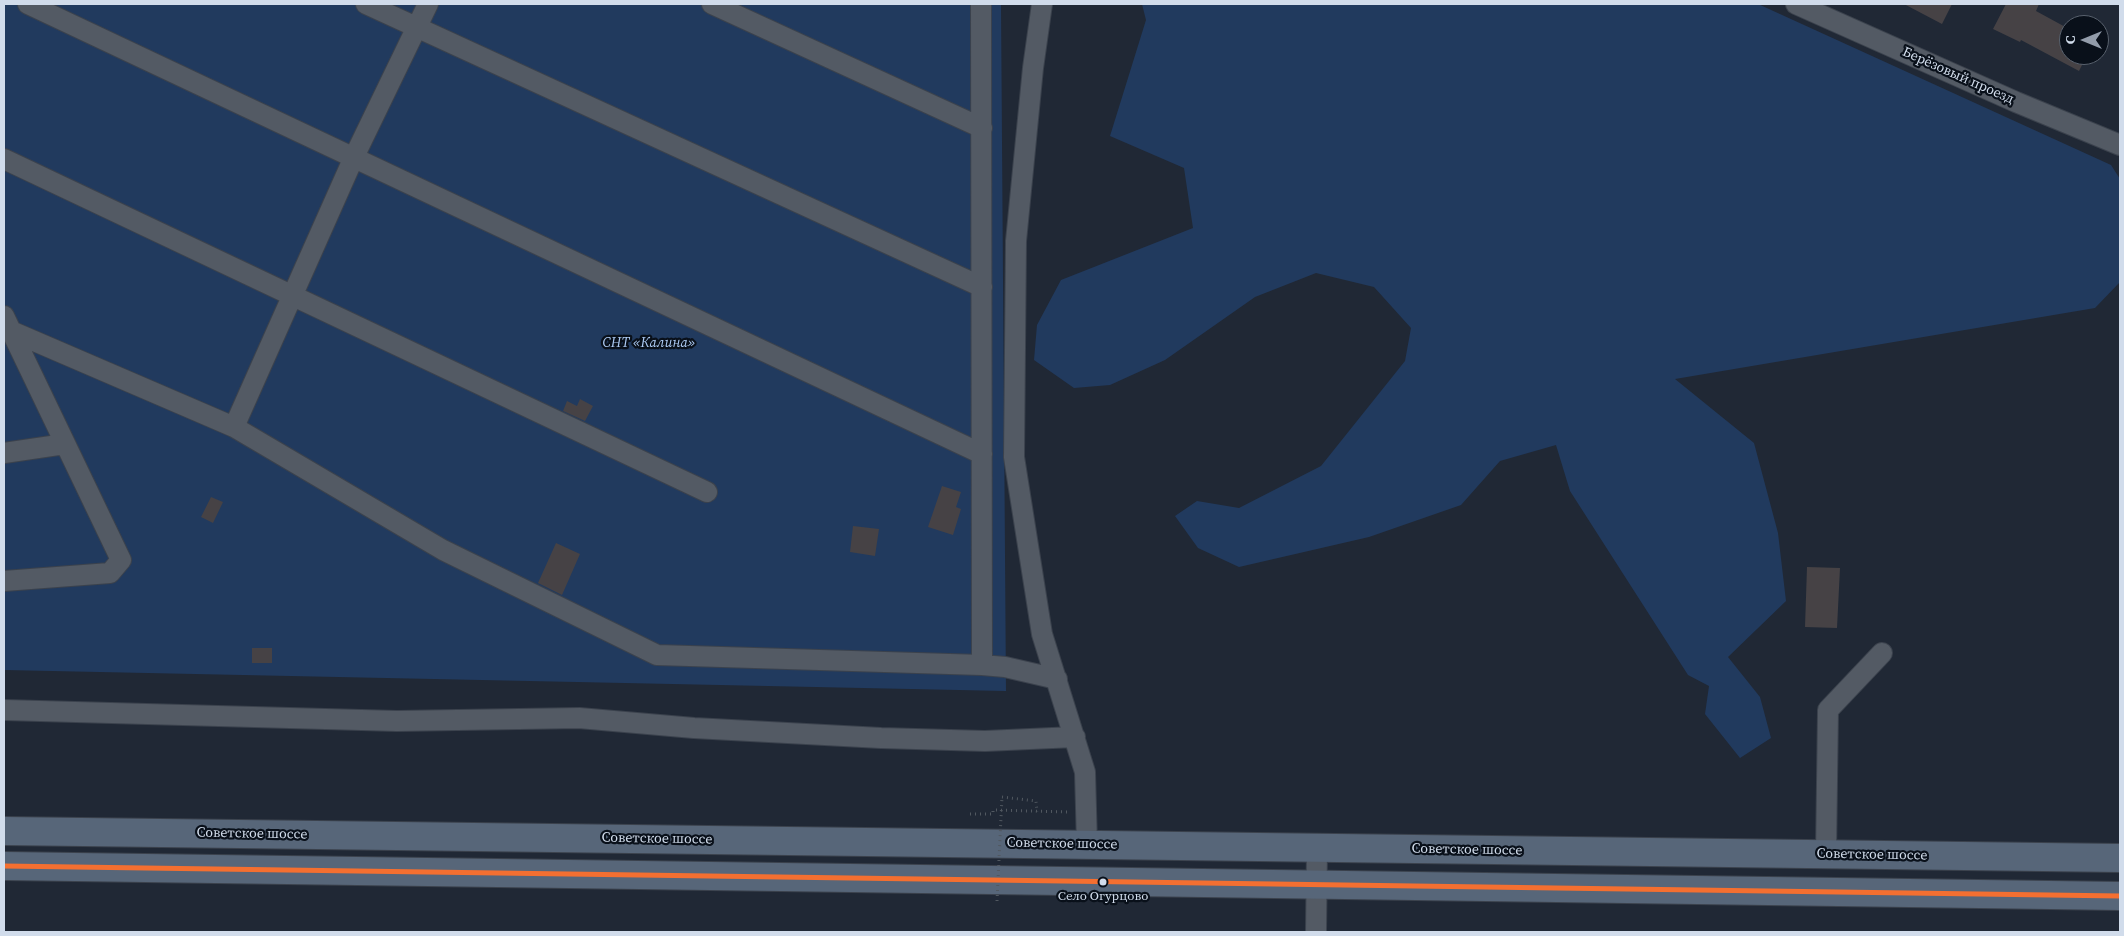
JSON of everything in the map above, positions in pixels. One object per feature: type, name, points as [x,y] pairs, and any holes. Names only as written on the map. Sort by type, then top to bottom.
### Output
[{"type":"highway","name":"Советское шоссе","points":[[4,831],[2120,858]]},
{"type":"highway","points":[[4,866],[2120,896]]},
{"type":"street","points":[[28,4],[982,454]]},
{"type":"street","points":[[366,4],[982,287]]},
{"type":"street","points":[[234,428],[354,157],[428,4]]},
{"type":"street","points":[[712,4],[982,128]]},
{"type":"street","points":[[981,4],[982,665]]},
{"type":"street","points":[[1042,4],[1033,68],[1016,241],[1014,457],[1042,634],[1085,772],[1087,845]]},
{"type":"street","name":"Берёзовый проезд","points":[[1796,4],[2120,146]]},
{"type":"street","points":[[4,159],[707,492]]},
{"type":"street","points":[[7,324],[234,428],[443,550],[657,655],[982,665],[1005,667],[1057,679]]},
{"type":"street","points":[[4,581],[110,573],[121,560],[7,324]]},
{"type":"street","points":[[4,453],[65,444]]},
{"type":"street","points":[[1826,854],[1828,710],[1882,653]]},
{"type":"street","points":[[4,710],[397,721],[580,718],[694,728],[881,738],[985,741],[1075,736]]},
{"type":"street","points":[[1316,932],[1317,848]]},
{"type":"path","points":[[970,814],[993,814],[993,810],[1068,812],[1077,810],[1086,792]]},
{"type":"path","points":[[997,901],[1002,797],[1036,801],[1037,812]]},
{"type":"green space","name":"СНТ «Калина»","points":[[4,4],[1001,4],[1006,691],[4,670]]},
{"type":"green space","points":[[1142,4],[1758,4],[2111,165],[2120,179],[2120,282],[2095,308],[1675,379],[1754,443],[1778,533],[1786,601],[1728,657],[1760,697],[1771,738],[1740,758],[1705,714],[1709,686],[1688,675],[1570,491],[1556,445],[1500,461],[1461,505],[1369,537],[1239,567],[1198,548],[1175,516],[1197,501],[1239,508],[1321,466],[1405,361],[1411,328],[1374,287],[1316,273],[1255,297],[1165,360],[1110,385],[1074,388],[1034,360],[1037,325],[1061,280],[1193,228],[1184,168],[1110,136],[1146,20]]},
{"type":"building","points":[[1904,4],[1952,4],[1942,24]]},
{"type":"building","points":[[2006,4],[2039,4],[2036,11],[2059,24],[2059,60],[2021,40],[2020,42],[1993,29]]},
{"type":"building","points":[[2068,65],[2082,65],[2079,71]]},
{"type":"building","points":[[580,399],[593,406],[585,421],[563,411],[567,401],[577,406]]},
{"type":"building","points":[[942,486],[961,492],[956,507],[961,509],[953,535],[928,527]]},
{"type":"building","points":[[211,497],[223,502],[213,523],[201,517]]},
{"type":"building","points":[[853,526],[879,529],[875,556],[850,552]]},
{"type":"building","points":[[556,543],[580,554],[562,595],[538,583]]},
{"type":"building","points":[[1807,567],[1840,568],[1837,628],[1805,627]]},
{"type":"building","points":[[252,648],[272,648],[272,663],[252,663]]},
{"type":"transit line","points":[[4,866],[2120,896]]},
{"type":"place","name":"Село Огурцово","points":[[1103,882]]}]
